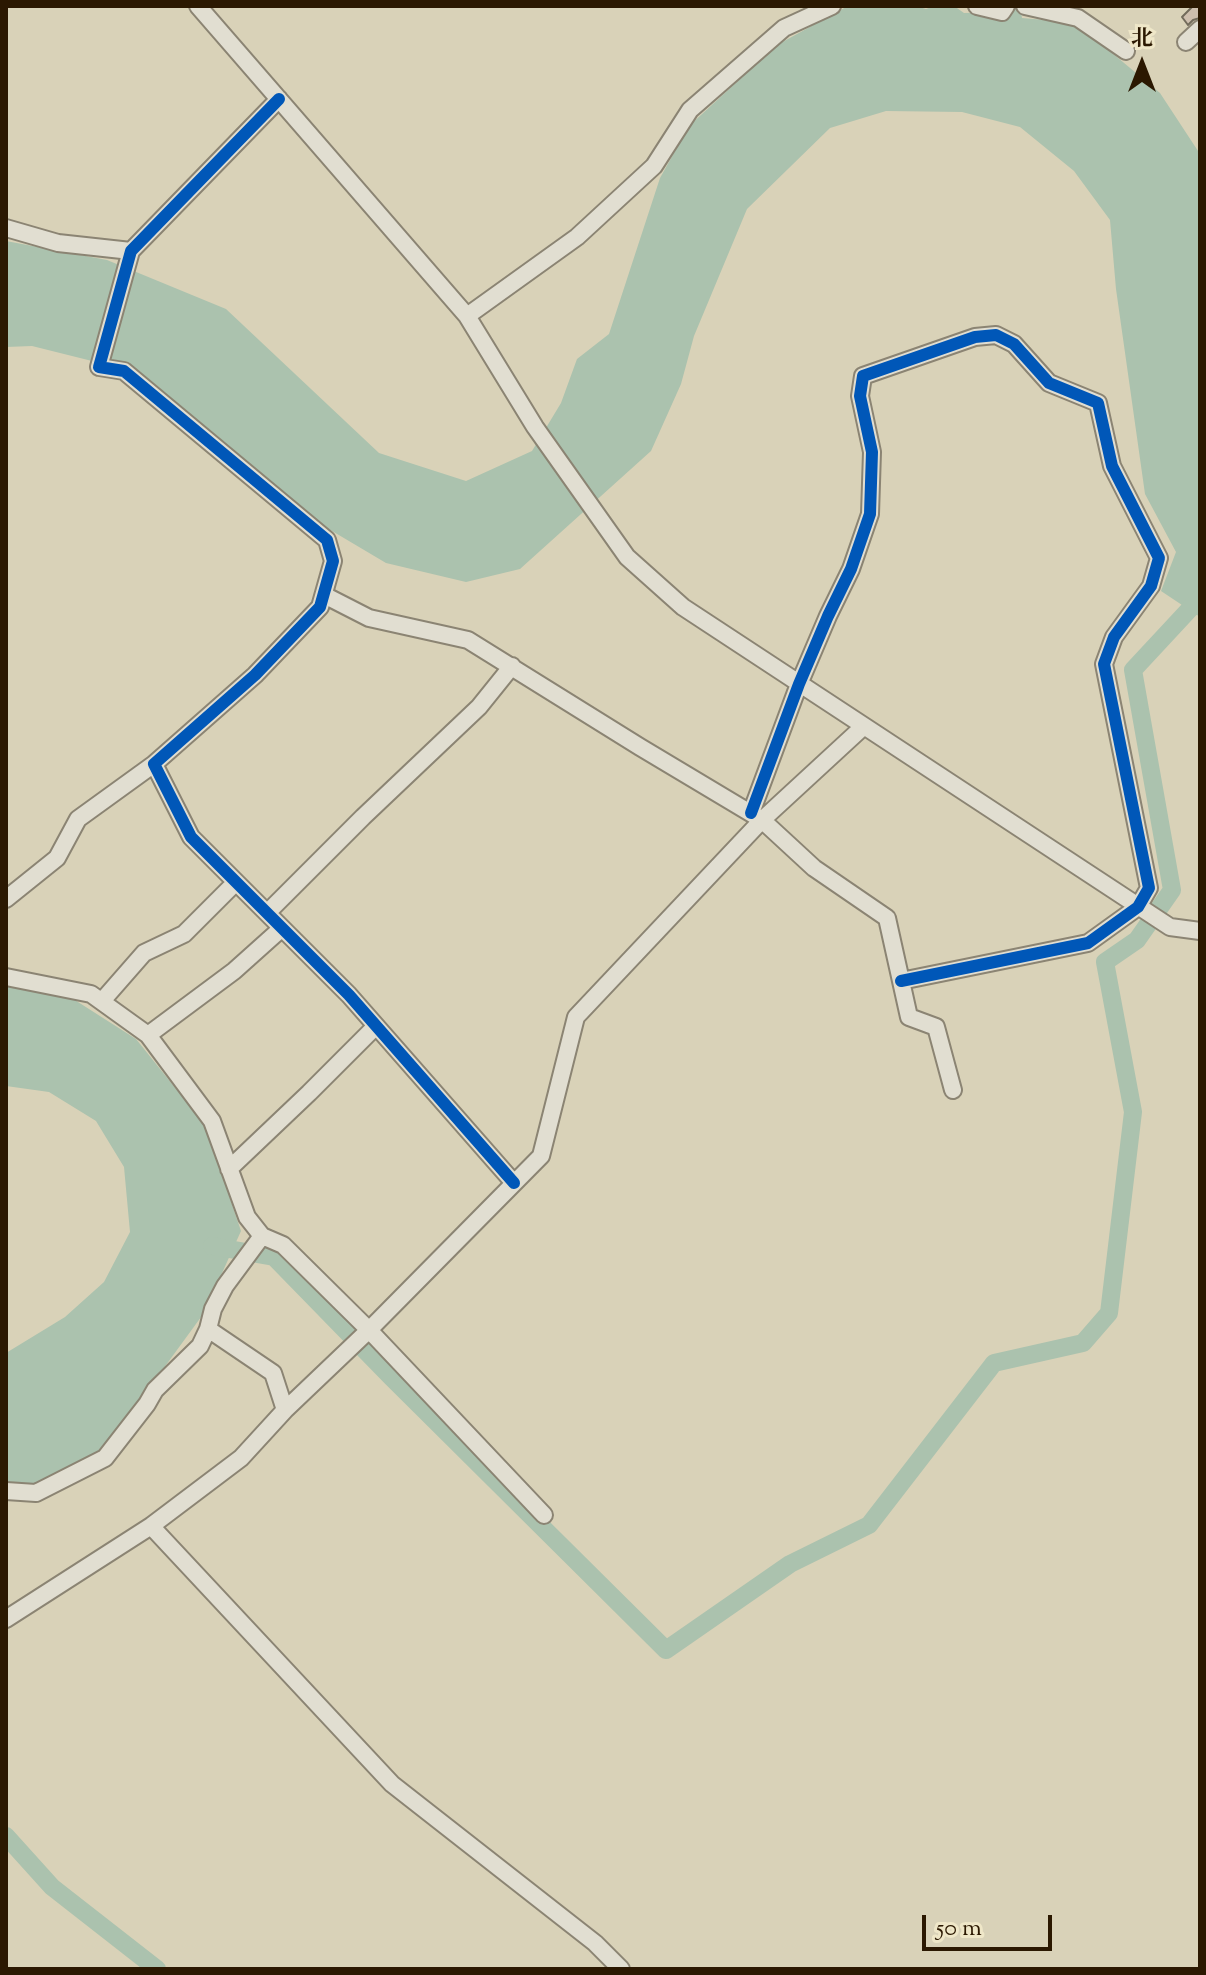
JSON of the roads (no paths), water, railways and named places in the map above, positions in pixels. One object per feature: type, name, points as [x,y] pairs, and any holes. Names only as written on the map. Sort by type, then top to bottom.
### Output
[{"type":"street","points":[[198,6],[467,316],[535,427],[627,557],[683,607],[1138,907],[1170,927],[1200,931]]},
{"type":"street","points":[[467,316],[577,237],[654,166],[690,110],[784,28],[832,6]]},
{"type":"street","points":[[977,6],[1002,12],[1006,6]]},
{"type":"street","points":[[1025,6],[1078,18],[1126,51]]},
{"type":"street","points":[[1186,42],[1200,29]]},
{"type":"street","points":[[6,899],[57,858],[78,819],[154,764],[255,675],[320,607],[333,561],[327,540],[124,371],[99,367],[129,258],[279,99]]},
{"type":"street","points":[[6,228],[129,258]]},
{"type":"street","points":[[756,816],[799,684],[851,569],[870,514],[872,452],[860,396],[863,376],[975,337],[996,335],[1014,344],[1049,383],[1098,403],[1112,466],[1159,558],[1151,586],[1114,637],[1104,664],[1149,888],[1138,907],[1088,943],[901,981]]},
{"type":"street","points":[[324,595],[369,618],[468,640],[756,816],[814,868],[887,918],[909,1017],[936,1027],[953,1090]]},
{"type":"street","points":[[267,913],[479,707],[512,666]]},
{"type":"street","points":[[6,1619],[151,1526],[241,1458],[285,1410],[541,1156],[576,1017],[756,816],[864,726]]},
{"type":"street","points":[[154,764],[191,837],[349,995],[514,1183]]},
{"type":"street","points":[[102,1001],[144,953],[184,934],[236,882]]},
{"type":"street","points":[[148,1035],[234,971],[282,928]]},
{"type":"street","points":[[9,973],[91,994],[148,1035],[212,1121],[247,1217],[262,1236],[283,1245],[369,1330],[544,1515]]},
{"type":"street","points":[[229,1169],[376,1026]]},
{"type":"street","points":[[6,1491],[36,1493],[105,1458],[155,1390],[200,1346],[225,1286],[262,1236]]},
{"type":"street","points":[[208,1329],[273,1373],[285,1410]]},
{"type":"street","points":[[151,1526],[392,1784],[595,1943],[621,1969]]},
{"type":"waterway","points":[[212,1246],[274,1257],[666,1650],[790,1564],[869,1525],[994,1363],[1083,1343],[1109,1313],[1133,1112],[1105,962],[1137,940],[1172,890],[1133,670],[1200,598]]},
{"type":"waterway","points":[[6,1836],[52,1887],[157,1969]]}]
